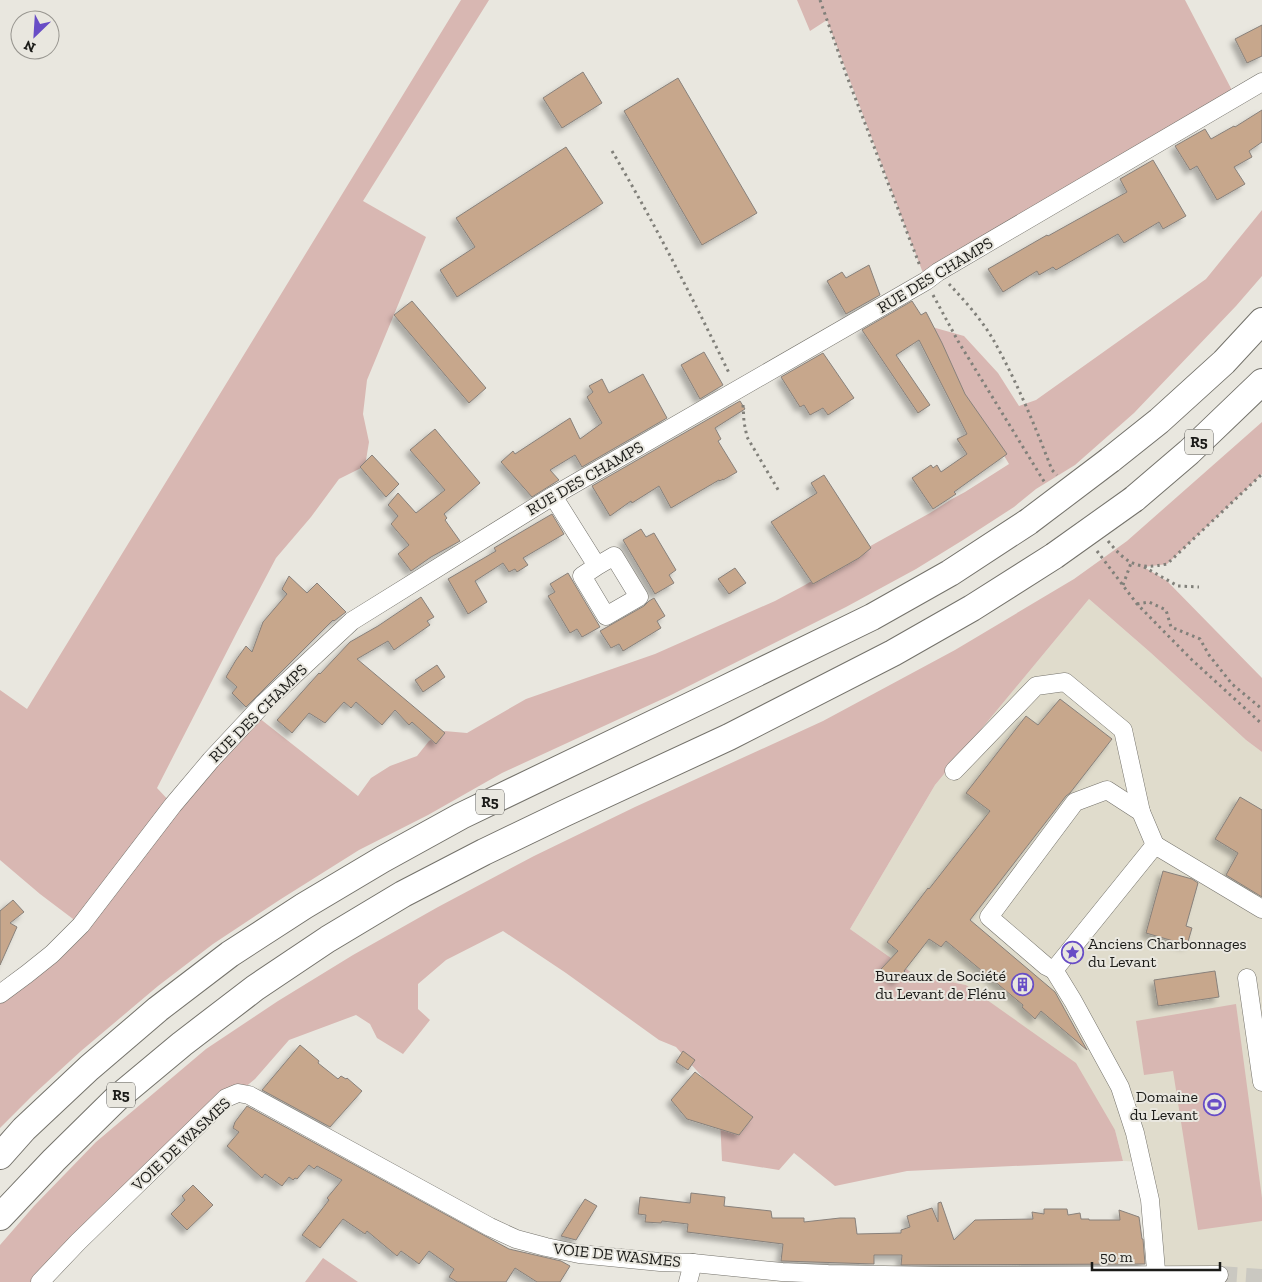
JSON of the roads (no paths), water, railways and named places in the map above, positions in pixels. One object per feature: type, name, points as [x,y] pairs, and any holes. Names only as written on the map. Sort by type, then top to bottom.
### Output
[{"type":"highway","name":"R5","points":[[0,1156],[24,1129],[89,1068],[158,1009],[230,954],[382,859],[461,816],[872,617],[950,573],[1028,522],[1160,421],[1224,362],[1262,321]]},
{"type":"highway","name":"R5","points":[[0,1217],[54,1160],[123,1093],[182,1044],[255,988],[328,938],[404,894],[484,852],[729,737],[893,653],[972,608],[1054,556],[1134,499],[1189,452],[1262,382]]},
{"type":"street","name":"RUE DES CHAMPS","points":[[1,992],[52,954],[81,925],[210,760],[264,703],[352,621],[553,496],[926,281],[1262,82]]},
{"type":"street","points":[[553,496],[597,566]]},
{"type":"street","points":[[954,771],[1036,686],[1065,682],[1123,730],[1141,812],[1155,845],[1262,909]]},
{"type":"street","points":[[1141,812],[1108,790],[1075,802],[989,917],[1046,966],[1054,970],[1120,1088],[1136,1134],[1150,1200],[1157,1279]]},
{"type":"street","points":[[1054,970],[1155,845]]},
{"type":"street","points":[[1247,978],[1262,1082]]},
{"type":"street","name":"VOIE DE WASMES","points":[[40,1282],[78,1242],[226,1098],[238,1093],[249,1095],[481,1222],[516,1239],[579,1254],[782,1272],[828,1274],[1157,1279],[1218,1275]]},
{"type":"street","points":[[688,1282],[693,1263]]},
{"type":"tunnel","points":[[1219,1275],[1262,1278]]},
{"type":"place","name":"Anciens Charbonnages du Levant","points":[[1072,952]]},
{"type":"place","name":"Bureaux de Société du Levant de Flénu","points":[[1022,984]]},
{"type":"place","name":"Domaine du Levant","points":[[1214,1105]]}]
